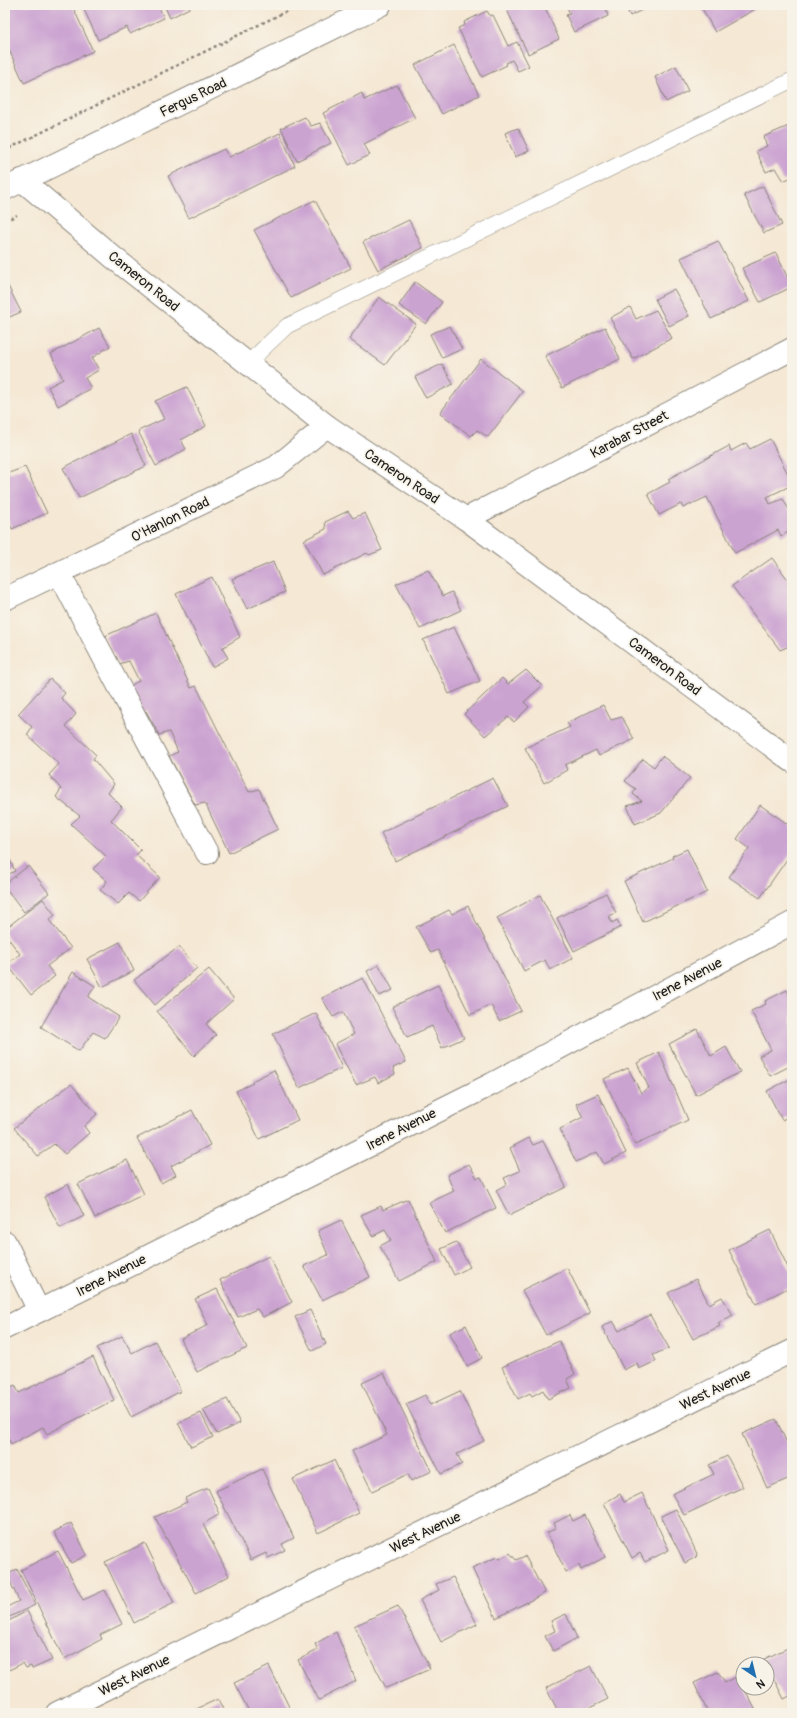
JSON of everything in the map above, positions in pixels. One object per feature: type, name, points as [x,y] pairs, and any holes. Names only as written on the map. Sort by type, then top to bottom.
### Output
[{"type":"street","name":"Fergus Road","points":[[13,184],[380,5]]},
{"type":"street","name":"Cameron Road","points":[[13,184],[114,258],[327,426],[466,519],[792,761]]},
{"type":"street","name":"Karabar Street","points":[[466,519],[792,349]]},
{"type":"street","name":"O'Hanlon Road","points":[[5,599],[276,467],[327,426]]},
{"type":"street","points":[[59,573],[207,853]]},
{"type":"street","name":"Irene Avenue","points":[[5,1328],[492,1084],[792,923]]},
{"type":"street","points":[[5,1242],[39,1311]]},
{"type":"street","name":"West Avenue","points":[[57,1713],[792,1351]]},
{"type":"lane","points":[[248,363],[287,326],[790,81]]},
{"type":"path","points":[[5,150],[299,5]]},
{"type":"path","points":[[5,139],[8,149]]},
{"type":"path","points":[[5,221],[17,215]]},
{"type":"building","points":[[16,5],[72,5],[93,51],[24,83],[5,41],[5,10]]},
{"type":"building","points":[[82,5],[158,5],[164,18],[130,34],[127,27],[98,40]]},
{"type":"building","points":[[164,5],[195,5],[170,18]]},
{"type":"building","points":[[517,5],[544,5],[559,39],[528,54],[507,10]]},
{"type":"building","points":[[566,5],[608,5],[610,9],[606,10],[608,16],[574,32],[566,15],[570,14]]},
{"type":"building","points":[[625,5],[652,5],[630,16]]},
{"type":"building","points":[[700,5],[758,5],[759,7],[715,32]]},
{"type":"building","points":[[487,11],[490,16],[493,15],[508,46],[517,42],[529,66],[518,71],[512,60],[506,63],[507,65],[482,77],[458,28],[465,25],[464,22]]},
{"type":"building","points":[[454,45],[479,95],[442,114],[415,65]]},
{"type":"building","points":[[676,66],[688,91],[666,102],[655,77]]},
{"type":"building","points":[[397,85],[415,118],[364,144],[370,155],[349,165],[323,113],[362,93],[364,100]]},
{"type":"building","points":[[305,117],[311,126],[320,123],[331,143],[297,161],[281,128]]},
{"type":"building","points":[[791,125],[792,177],[783,181],[775,168],[766,172],[756,151],[767,146],[763,137]]},
{"type":"building","points":[[518,128],[529,151],[515,157],[505,133]]},
{"type":"building","points":[[280,133],[295,166],[189,218],[168,176],[224,149],[229,157]]},
{"type":"building","points":[[763,186],[782,225],[764,233],[744,195]]},
{"type":"building","points":[[315,200],[351,268],[291,298],[254,230]]},
{"type":"building","points":[[409,220],[423,248],[378,270],[363,242]]},
{"type":"building","points":[[718,241],[749,301],[711,319],[681,258]]},
{"type":"building","points":[[776,253],[792,287],[760,302],[742,268]]},
{"type":"building","points":[[5,280],[21,312],[5,319]]},
{"type":"building","points":[[415,282],[442,302],[426,324],[399,305]]},
{"type":"building","points":[[674,289],[689,316],[669,326],[655,299]]},
{"type":"building","points":[[379,297],[416,324],[385,365],[349,339]]},
{"type":"building","points":[[630,307],[636,319],[656,310],[672,338],[633,359],[610,318]]},
{"type":"building","points":[[450,326],[462,349],[442,358],[430,334]]},
{"type":"building","points":[[605,327],[620,359],[562,388],[545,356]]},
{"type":"building","points":[[99,328],[110,346],[92,358],[99,370],[85,378],[91,388],[58,406],[48,387],[63,379],[51,354]]},
{"type":"building","points":[[481,359],[523,391],[488,437],[477,430],[471,436],[440,413]]},
{"type":"building","points":[[442,364],[453,384],[426,398],[415,377]]},
{"type":"building","points":[[187,387],[206,426],[181,440],[186,449],[156,466],[138,431],[164,419],[155,401]]},
{"type":"building","points":[[131,434],[146,466],[79,498],[63,468]]},
{"type":"building","points":[[770,439],[792,482],[792,485],[767,497],[770,504],[783,499],[792,515],[792,530],[781,536],[778,530],[735,553],[707,497],[683,508],[681,504],[659,515],[648,494],[670,482],[668,479],[729,446],[731,451],[746,443],[750,449]]},
{"type":"building","points":[[5,465],[9,473],[25,467],[47,513],[12,529],[5,514]]},
{"type":"building","points":[[348,511],[353,518],[365,513],[382,550],[369,555],[367,553],[323,575],[304,540],[326,529],[325,522]]},
{"type":"building","points":[[772,558],[792,585],[792,645],[780,650],[732,586]]},
{"type":"building","points":[[273,562],[285,592],[247,609],[232,579]]},
{"type":"building","points":[[428,570],[443,596],[452,592],[461,610],[420,629],[396,584]]},
{"type":"building","points":[[212,577],[240,637],[222,648],[228,658],[212,667],[176,594]]},
{"type":"building","points":[[156,613],[191,688],[196,686],[249,792],[259,789],[278,829],[229,853],[205,803],[195,805],[169,756],[178,752],[169,732],[159,735],[146,711],[142,713],[129,686],[139,681],[129,661],[119,664],[105,636]]},
{"type":"building","points":[[454,627],[480,681],[449,694],[423,640]]},
{"type":"building","points":[[526,670],[542,686],[524,702],[529,707],[514,722],[508,717],[485,736],[464,714],[502,678],[508,684]]},
{"type":"building","points":[[50,679],[65,693],[61,698],[76,714],[66,726],[96,755],[93,759],[114,784],[108,793],[122,807],[111,820],[141,850],[136,855],[160,877],[139,901],[129,893],[118,904],[100,890],[107,881],[93,869],[106,856],[71,824],[80,816],[56,797],[61,789],[49,775],[59,764],[27,735],[32,727],[18,714]]},
{"type":"building","points":[[603,705],[611,720],[622,717],[634,739],[599,756],[596,750],[565,765],[567,770],[544,783],[525,748],[570,727],[567,723]]},
{"type":"building","points":[[662,756],[690,778],[661,813],[635,824],[627,806],[642,801],[633,794],[636,789],[625,781],[643,759],[654,767]]},
{"type":"building","points":[[493,778],[508,806],[395,861],[381,833]]},
{"type":"building","points":[[760,805],[792,827],[792,852],[760,898],[729,877],[749,848],[737,839]]},
{"type":"building","points":[[5,849],[15,871],[5,876]]},
{"type":"building","points":[[687,849],[707,892],[643,922],[624,881],[673,858],[672,856]]},
{"type":"building","points":[[28,866],[49,893],[24,912],[5,887],[5,884]]},
{"type":"building","points":[[606,893],[616,913],[609,916],[612,923],[617,920],[621,927],[574,951],[557,918]]},
{"type":"building","points":[[540,895],[573,958],[550,970],[545,960],[524,971],[497,918]]},
{"type":"building","points":[[43,899],[55,915],[49,920],[71,948],[47,966],[55,976],[31,995],[7,964],[20,954],[5,934],[5,929]]},
{"type":"building","points":[[468,906],[521,1011],[499,1021],[491,1005],[470,1015],[438,950],[431,953],[416,927],[449,910],[452,914]]},
{"type":"building","points":[[120,942],[134,971],[102,987],[87,959]]},
{"type":"building","points":[[179,947],[197,968],[155,1005],[134,980]]},
{"type":"building","points":[[379,965],[393,990],[379,996],[367,971]]},
{"type":"building","points":[[209,969],[234,999],[206,1024],[216,1035],[194,1056],[157,1011]]},
{"type":"building","points":[[73,972],[95,986],[88,997],[119,1017],[105,1038],[93,1032],[79,1051],[41,1027]]},
{"type":"building","points":[[363,978],[406,1062],[393,1068],[395,1074],[378,1083],[375,1077],[356,1085],[335,1044],[354,1034],[343,1012],[333,1017],[322,998]]},
{"type":"building","points":[[438,985],[464,1038],[442,1048],[432,1026],[407,1037],[392,1007]]},
{"type":"building","points":[[787,990],[792,1000],[792,1065],[770,1076],[759,1056],[771,1050],[751,1011],[766,1004],[765,1001]]},
{"type":"building","points":[[316,1013],[342,1068],[299,1088],[273,1034]]},
{"type":"building","points":[[697,1029],[711,1056],[726,1047],[740,1072],[696,1095],[669,1044]]},
{"type":"building","points":[[659,1052],[688,1120],[635,1145],[604,1079],[628,1068],[641,1093],[649,1088],[637,1063]]},
{"type":"building","points":[[274,1070],[298,1120],[259,1139],[236,1091],[253,1083],[252,1081]]},
{"type":"building","points":[[792,1078],[792,1115],[782,1120],[767,1091]]},
{"type":"building","points":[[71,1084],[97,1114],[84,1126],[89,1133],[65,1154],[54,1144],[38,1156],[14,1128]]},
{"type":"building","points":[[598,1094],[626,1153],[604,1164],[597,1152],[576,1162],[560,1129],[583,1117],[576,1104]]},
{"type":"building","points":[[192,1110],[210,1145],[171,1166],[176,1175],[161,1183],[137,1138]]},
{"type":"building","points":[[529,1138],[533,1145],[543,1141],[566,1187],[509,1215],[496,1190],[507,1184],[504,1178],[520,1171],[510,1148]]},
{"type":"building","points":[[127,1160],[144,1194],[95,1218],[78,1184]]},
{"type":"building","points":[[469,1164],[477,1178],[481,1177],[496,1208],[445,1233],[429,1203],[454,1191],[447,1175]]},
{"type":"building","points":[[68,1184],[84,1216],[60,1228],[44,1197]]},
{"type":"building","points":[[408,1199],[437,1262],[399,1281],[380,1246],[391,1240],[385,1230],[373,1236],[361,1215],[381,1206],[383,1210]]},
{"type":"building","points":[[341,1220],[370,1277],[322,1300],[304,1266],[328,1255],[318,1231]]},
{"type":"building","points":[[770,1230],[792,1276],[792,1286],[756,1304],[729,1250]]},
{"type":"building","points":[[456,1242],[470,1267],[454,1275],[441,1249]]},
{"type":"building","points":[[269,1256],[292,1302],[263,1317],[257,1309],[238,1317],[220,1280]]},
{"type":"building","points":[[567,1268],[590,1313],[546,1335],[522,1290]]},
{"type":"building","points":[[696,1279],[709,1304],[722,1297],[733,1315],[718,1323],[720,1326],[693,1339],[668,1293]]},
{"type":"building","points":[[217,1289],[247,1348],[197,1372],[181,1339],[208,1325],[195,1299]]},
{"type":"building","points":[[310,1310],[326,1344],[312,1351],[295,1317]]},
{"type":"building","points":[[650,1315],[669,1348],[653,1355],[656,1361],[639,1369],[637,1363],[624,1370],[602,1327],[613,1321],[619,1331]]},
{"type":"building","points":[[466,1325],[482,1358],[467,1366],[450,1333]]},
{"type":"building","points":[[122,1336],[132,1353],[155,1341],[181,1391],[131,1417],[97,1348]]},
{"type":"building","points":[[559,1341],[575,1374],[567,1379],[571,1388],[548,1399],[543,1390],[532,1396],[530,1393],[518,1399],[502,1367]]},
{"type":"building","points":[[93,1357],[114,1400],[47,1434],[43,1427],[11,1444],[5,1433],[5,1390],[15,1385],[19,1393]]},
{"type":"building","points":[[384,1373],[432,1471],[411,1481],[408,1474],[372,1491],[352,1451],[387,1435],[362,1383]]},
{"type":"building","points":[[460,1391],[484,1441],[457,1454],[462,1464],[441,1474],[406,1404],[425,1395],[430,1405]]},
{"type":"building","points":[[227,1399],[240,1423],[217,1434],[203,1410]]},
{"type":"building","points":[[201,1413],[213,1437],[191,1447],[178,1423]]},
{"type":"building","points":[[776,1419],[792,1454],[792,1477],[767,1488],[742,1434]]},
{"type":"building","points":[[727,1456],[743,1487],[684,1515],[672,1494],[714,1474],[709,1465]]},
{"type":"building","points":[[334,1460],[359,1513],[318,1533],[293,1479]]},
{"type":"building","points":[[262,1469],[294,1538],[282,1544],[285,1550],[268,1558],[266,1553],[251,1560],[216,1491]]},
{"type":"building","points":[[208,1488],[220,1514],[203,1524],[229,1576],[196,1593],[155,1517],[187,1502],[185,1498]]},
{"type":"building","points":[[642,1493],[669,1550],[645,1562],[640,1553],[632,1558],[604,1503],[620,1494],[624,1502]]},
{"type":"building","points":[[676,1509],[698,1556],[685,1563],[661,1516]]},
{"type":"building","points":[[570,1515],[573,1521],[585,1515],[605,1557],[581,1570],[579,1565],[566,1572],[547,1533],[556,1528],[554,1523]]},
{"type":"building","points":[[71,1523],[87,1555],[71,1563],[54,1532]]},
{"type":"building","points":[[145,1543],[174,1603],[134,1623],[105,1562]]},
{"type":"building","points":[[58,1551],[83,1600],[105,1590],[122,1624],[100,1635],[102,1639],[64,1659],[21,1570]]},
{"type":"building","points":[[510,1553],[516,1560],[525,1556],[545,1593],[496,1618],[472,1568],[497,1557],[500,1559]]},
{"type":"building","points":[[17,1569],[35,1605],[5,1619],[5,1608],[19,1601],[7,1575]]},
{"type":"building","points":[[453,1577],[477,1624],[441,1642],[420,1600],[439,1590],[436,1584]]},
{"type":"building","points":[[398,1606],[430,1669],[386,1688],[354,1626]]},
{"type":"building","points":[[27,1611],[52,1660],[32,1669],[31,1666],[26,1668],[23,1663],[9,1670],[5,1661],[5,1623]]},
{"type":"building","points":[[566,1614],[577,1638],[553,1651],[545,1636],[555,1631],[551,1621]]},
{"type":"building","points":[[336,1632],[356,1681],[319,1700],[298,1660],[318,1650],[315,1644]]},
{"type":"building","points":[[792,1646],[792,1695],[784,1699],[775,1681],[775,1656],[770,1656]]},
{"type":"building","points":[[269,1666],[292,1713],[250,1713],[234,1683]]},
{"type":"building","points":[[591,1666],[608,1699],[579,1713],[559,1713],[546,1688]]},
{"type":"building","points":[[718,1672],[725,1682],[735,1677],[735,1696],[748,1696],[757,1713],[708,1713],[694,1683]]},
{"type":"building","points":[[218,1699],[225,1713],[188,1713]]}]
